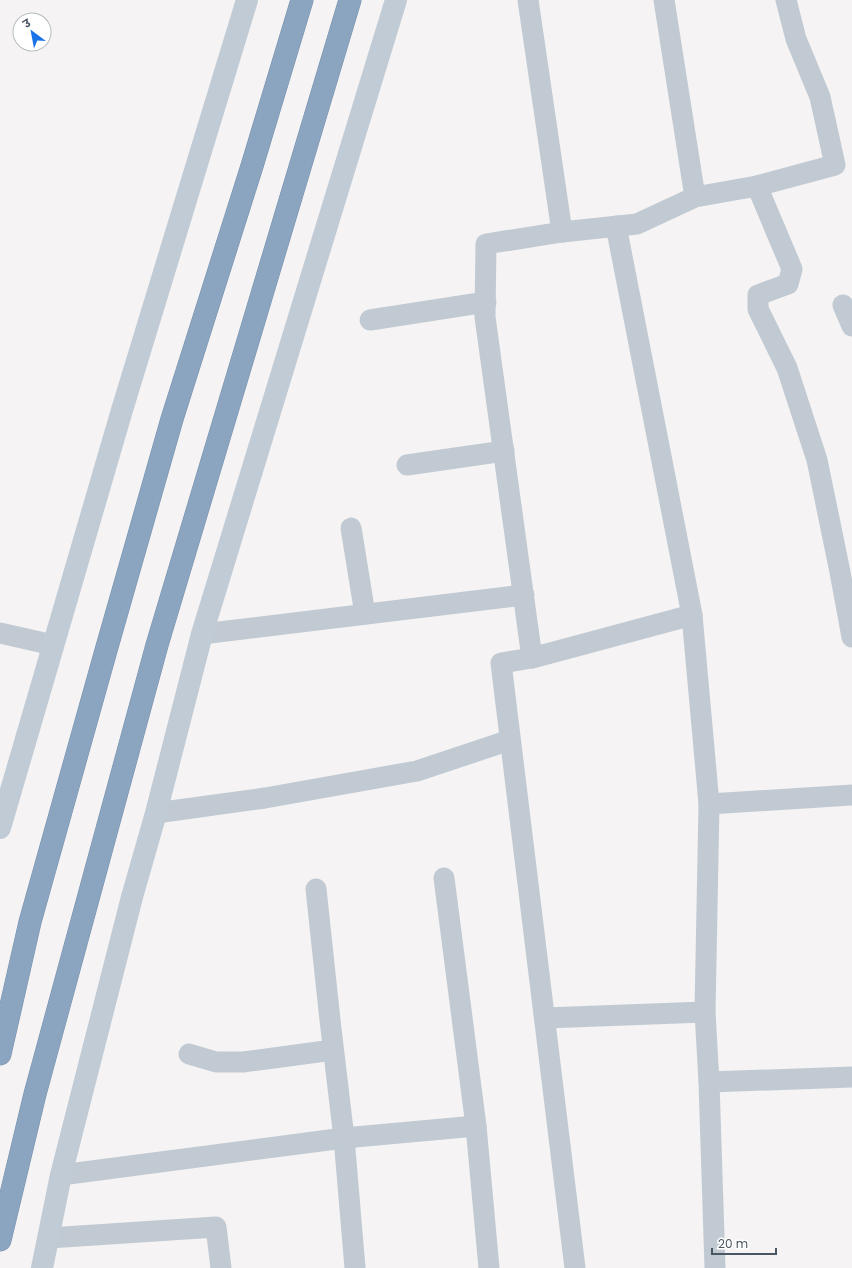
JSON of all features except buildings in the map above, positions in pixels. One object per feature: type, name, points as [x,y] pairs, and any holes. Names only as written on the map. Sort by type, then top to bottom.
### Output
[{"type":"highway","points":[[0,1054],[30,922],[107,646],[172,420],[252,166],[302,0]]},
{"type":"highway","points":[[0,1240],[35,1094],[157,645],[350,0]]},
{"type":"street","points":[[0,828],[122,410],[248,0]]},
{"type":"street","points":[[42,1268],[61,1175],[132,897],[156,813],[202,634],[396,0]]},
{"type":"street","points":[[528,0],[562,232]]},
{"type":"street","points":[[664,0],[695,197]]},
{"type":"street","points":[[532,658],[486,317],[486,244],[562,232],[637,224],[695,197],[757,186],[843,163],[820,97],[796,39],[786,0]]},
{"type":"street","points":[[757,186],[792,269],[788,284],[758,294],[758,309],[787,368],[817,460],[852,637]]},
{"type":"street","points":[[617,226],[692,615],[710,804],[704,1012],[709,1082],[715,1268]]},
{"type":"street","points":[[370,320],[486,302]]},
{"type":"street","points":[[843,305],[852,326]]},
{"type":"street","points":[[407,465],[504,451]]},
{"type":"street","points":[[351,528],[366,614]]},
{"type":"street","points":[[202,634],[524,595]]},
{"type":"street","points":[[575,1268],[501,663],[532,658],[692,615]]},
{"type":"street","points":[[0,633],[54,645]]},
{"type":"street","points":[[156,813],[265,798],[417,771],[510,740]]},
{"type":"street","points":[[710,804],[852,795]]},
{"type":"street","points":[[444,878],[476,1126],[489,1268]]},
{"type":"street","points":[[316,890],[344,1138],[355,1268]]},
{"type":"street","points":[[545,1018],[704,1012]]},
{"type":"street","points":[[188,1054],[216,1062],[243,1062],[333,1050]]},
{"type":"street","points":[[709,1082],[852,1077]]},
{"type":"street","points":[[61,1175],[344,1138],[476,1126]]},
{"type":"street","points":[[48,1238],[216,1227],[221,1268]]}]
